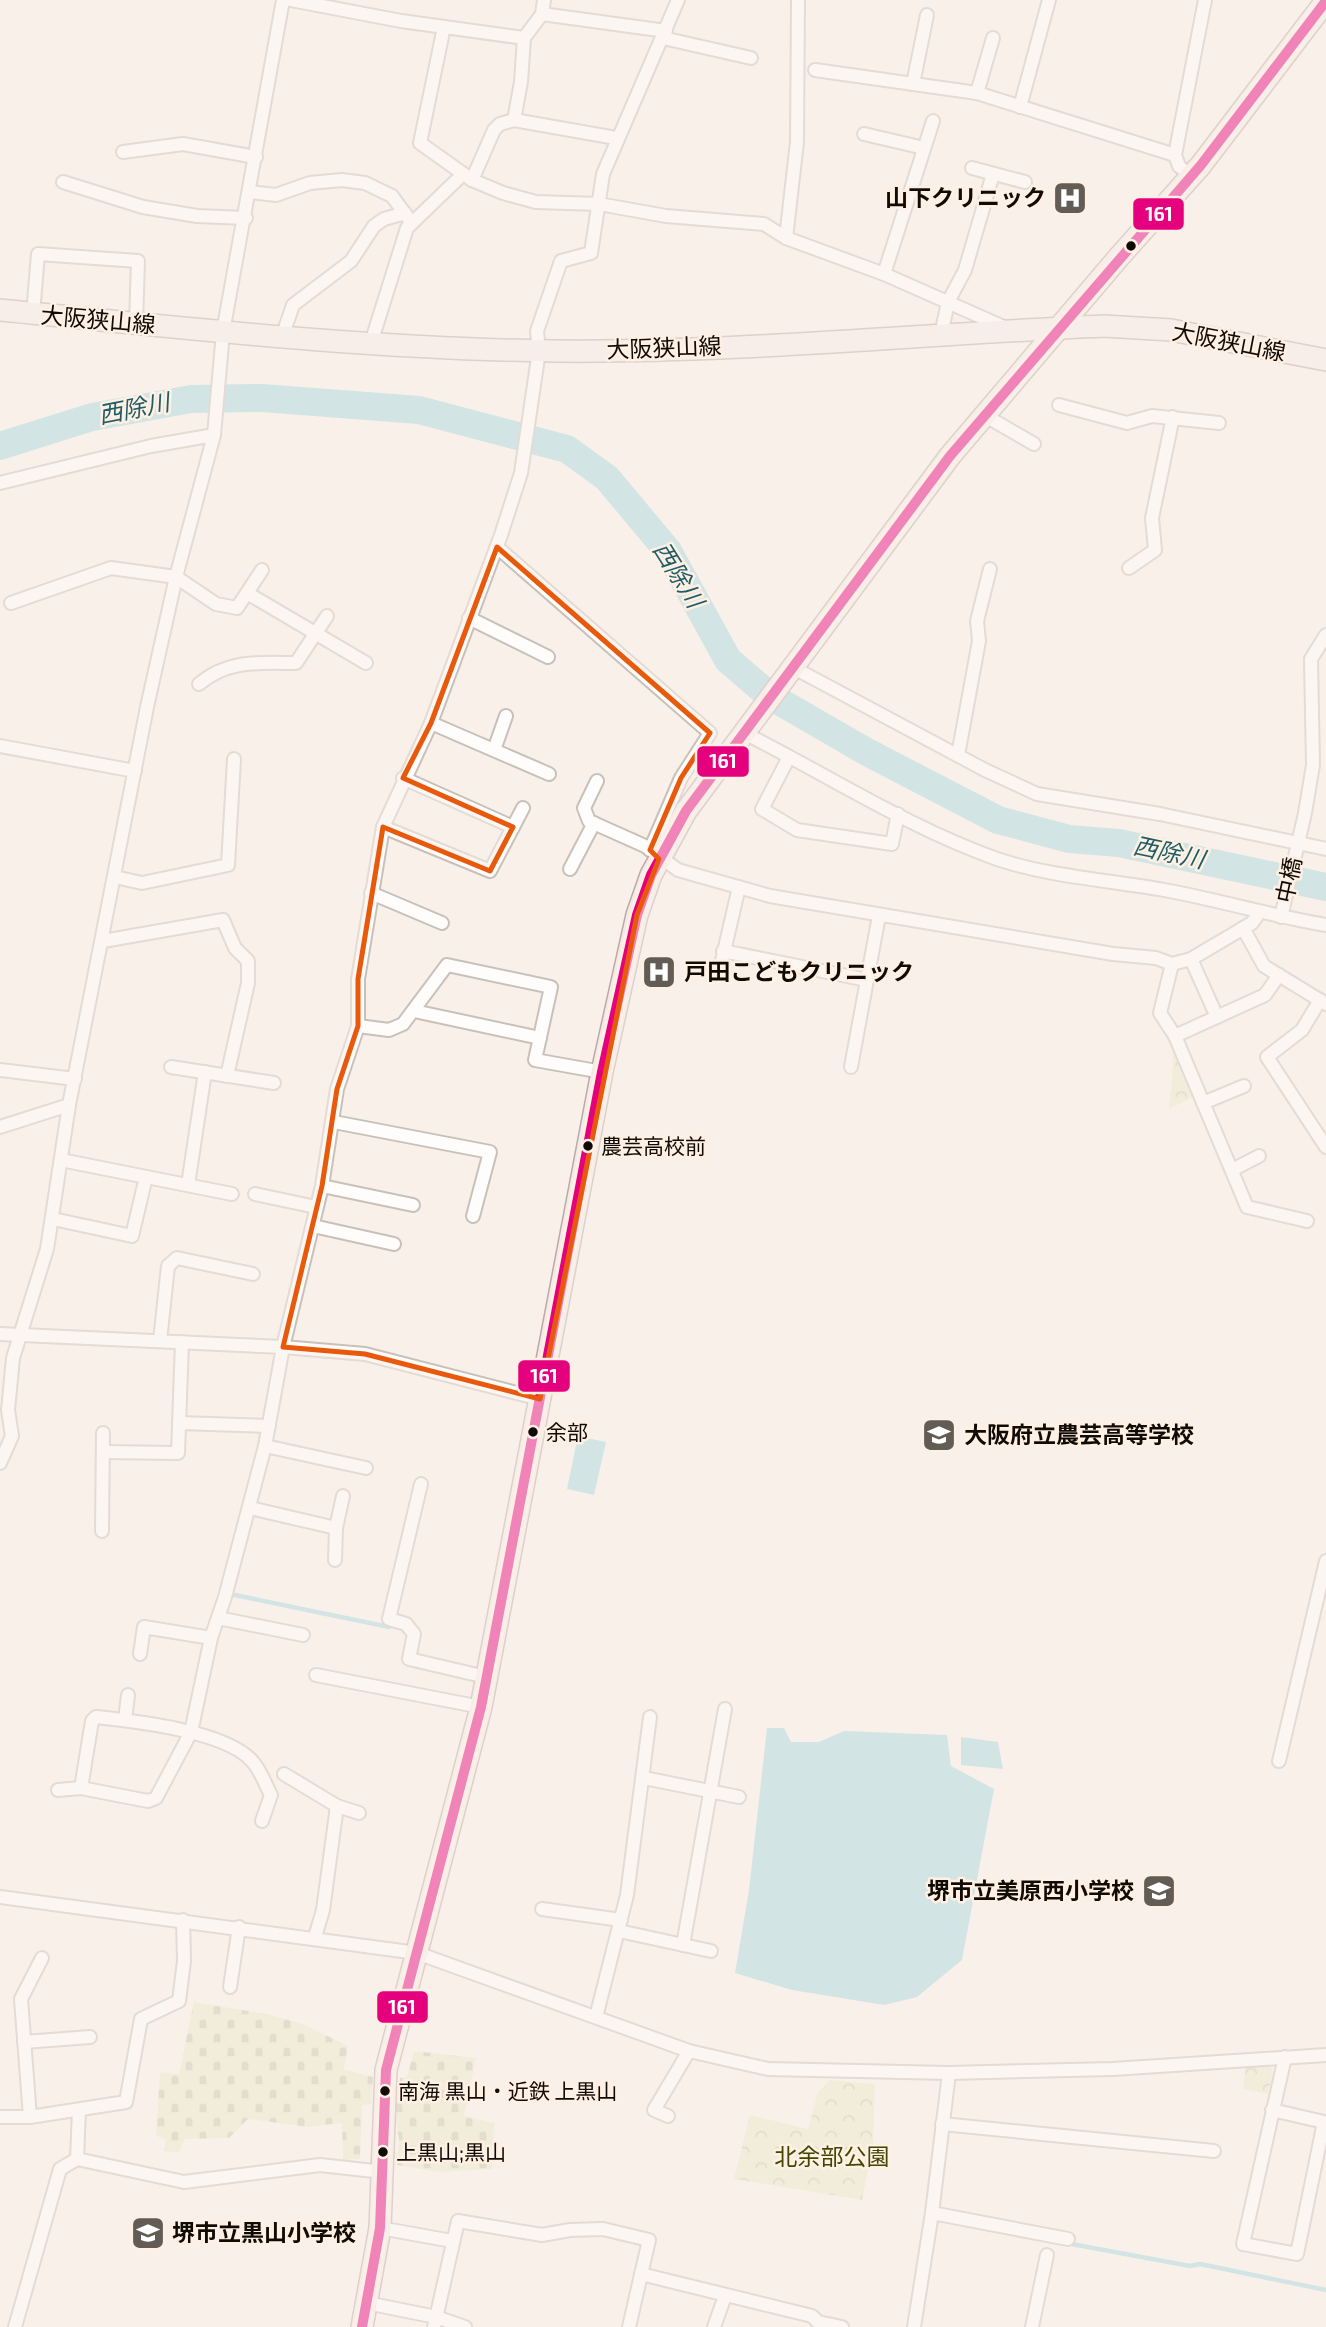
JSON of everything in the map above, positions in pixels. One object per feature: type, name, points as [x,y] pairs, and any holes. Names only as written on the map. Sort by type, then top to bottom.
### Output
[{"type":"main road","points":[[362,2327],[380,2228],[386,2070],[481,1707],[602,1072],[637,915],[654,854],[984,415],[1191,176],[1326,2]]},
{"type":"main road","name":"大阪狭山線","points":[[0,310],[282,337],[538,351],[698,347],[1104,326],[1171,330],[1326,360]]},
{"type":"street","points":[[0,1463],[12,1436],[8,1410],[13,1358],[22,1336],[53,1219],[69,1105],[135,771],[176,577],[214,432],[223,332],[246,218],[283,0]]},
{"type":"street","points":[[291,0],[524,38]]},
{"type":"street","points":[[514,120],[521,82],[524,38],[542,14],[544,0]]},
{"type":"street","points":[[58,1790],[81,1788],[148,1801],[156,1798],[191,1732],[211,1638],[250,1508],[265,1446],[283,1347],[322,1186],[337,1090],[358,1026],[358,979],[383,827],[430,723],[497,547],[522,468],[538,351],[537,331],[561,261],[592,253],[603,174],[616,138],[636,102],[678,0]]},
{"type":"street","points":[[786,238],[797,142],[799,0]]},
{"type":"street","points":[[1020,107],[1049,0]]},
{"type":"street","points":[[1191,176],[1179,166],[1175,155],[1205,0]]},
{"type":"street","points":[[542,14],[664,34],[751,58]]},
{"type":"street","points":[[913,84],[928,15]]},
{"type":"street","points":[[444,27],[420,143],[467,177],[503,193],[536,202],[598,204],[666,216],[764,224],[786,238],[884,274],[1012,331]]},
{"type":"street","points":[[977,93],[993,38]]},
{"type":"street","points":[[815,70],[977,93],[1175,155]]},
{"type":"street","points":[[282,337],[293,305],[351,261],[364,246],[374,226],[384,219],[409,218],[467,177],[500,124],[514,120],[616,138]]},
{"type":"street","points":[[884,274],[933,121]]},
{"type":"street","points":[[864,134],[924,148]]},
{"type":"street","points":[[123,152],[183,144],[256,157]]},
{"type":"street","points":[[972,168],[1025,183]]},
{"type":"street","points":[[941,335],[948,302],[965,270],[993,174]]},
{"type":"street","points":[[250,192],[276,195],[310,183],[342,180],[365,183],[392,196],[409,218],[371,343]]},
{"type":"street","points":[[63,182],[143,208],[197,216],[246,218]]},
{"type":"street","points":[[33,314],[38,254],[138,261],[136,323]]},
{"type":"street","points":[[1059,405],[1127,423],[1152,416],[1173,416],[1219,423]]},
{"type":"street","points":[[984,415],[1034,444]]},
{"type":"street","points":[[1129,568],[1155,550],[1152,518],[1173,416]]},
{"type":"street","points":[[0,483],[214,432]]},
{"type":"street","points":[[497,547],[710,733],[681,778],[654,854]]},
{"type":"street","points":[[10,603],[111,568],[176,577],[216,604],[237,608],[262,570]]},
{"type":"street","points":[[958,755],[979,641],[977,621],[990,569]]},
{"type":"street","points":[[247,593],[366,663]]},
{"type":"street","points":[[199,684],[210,674],[237,663],[296,663],[327,616]]},
{"type":"street","points":[[469,618],[548,657]]},
{"type":"street","name":"中橋","points":[[1281,917],[1306,813],[1313,765],[1311,659],[1326,635]]},
{"type":"street","points":[[790,673],[1037,794],[1326,849]]},
{"type":"street","points":[[494,750],[506,716]]},
{"type":"street","points":[[430,723],[549,774]]},
{"type":"street","points":[[746,729],[789,757],[898,814],[997,859],[1072,877],[1166,891],[1259,913],[1326,925]]},
{"type":"street","points":[[0,746],[135,771]]},
{"type":"street","points":[[789,757],[762,809],[797,830],[892,844],[898,814]]},
{"type":"street","points":[[115,877],[142,883],[228,865],[234,760]]},
{"type":"street","points":[[403,778],[513,827]]},
{"type":"street","points":[[597,781],[584,808],[589,821],[654,854],[678,870],[739,887],[879,916],[1156,958],[1172,964],[1191,959],[1252,923],[1259,913]]},
{"type":"street","points":[[383,827],[490,871],[523,808]]},
{"type":"street","points":[[570,869],[594,822]]},
{"type":"street","points":[[720,969],[739,887]]},
{"type":"street","points":[[371,893],[442,923]]},
{"type":"street","points":[[851,1067],[879,916]]},
{"type":"street","points":[[103,941],[223,920],[235,948],[248,961],[248,983],[227,1076]]},
{"type":"street","points":[[1243,928],[1264,966],[1323,1003],[1302,1030],[1267,1057],[1326,1147]]},
{"type":"street","points":[[723,951],[867,980]]},
{"type":"street","points":[[1191,959],[1217,1017]]},
{"type":"street","points":[[1172,964],[1160,1013],[1175,1036],[1247,1207],[1307,1221]]},
{"type":"street","points":[[358,1026],[389,1030],[403,1024],[447,965],[551,987],[535,1060],[602,1072]]},
{"type":"street","points":[[1175,1036],[1265,995],[1279,975]]},
{"type":"street","points":[[414,1011],[540,1038]]},
{"type":"street","points":[[172,1067],[274,1083]]},
{"type":"street","points":[[0,1070],[75,1079]]},
{"type":"street","points":[[188,1185],[205,1072]]},
{"type":"street","points":[[1203,1103],[1244,1086]]},
{"type":"street","points":[[0,1127],[69,1105]]},
{"type":"street","points":[[334,1122],[490,1153],[473,1216]]},
{"type":"street","points":[[1232,1170],[1259,1156]]},
{"type":"street","points":[[61,1160],[232,1194]]},
{"type":"street","points":[[53,1219],[132,1236],[145,1177]]},
{"type":"street","points":[[322,1186],[413,1205]]},
{"type":"street","points":[[254,1194],[316,1207]]},
{"type":"street","points":[[313,1226],[394,1244]]},
{"type":"street","points":[[160,1341],[168,1266],[177,1258],[253,1274]]},
{"type":"street","points":[[0,1334],[283,1347],[365,1354],[540,1399]]},
{"type":"street","points":[[103,1452],[178,1453],[182,1342]]},
{"type":"street","points":[[179,1423],[269,1426]]},
{"type":"street","points":[[102,1531],[103,1433]]},
{"type":"street","points":[[265,1446],[366,1468]]},
{"type":"street","points":[[421,1484],[389,1619],[407,1623],[414,1634],[409,1659],[486,1677]]},
{"type":"street","points":[[335,1560],[336,1528],[343,1496]]},
{"type":"street","points":[[250,1508],[336,1528]]},
{"type":"street","points":[[1279,1761],[1326,1561]]},
{"type":"street","points":[[218,1618],[303,1635]]},
{"type":"street","points":[[140,1654],[144,1627],[211,1638]]},
{"type":"street","points":[[316,1675],[481,1707]]},
{"type":"street","points":[[125,1720],[128,1695]]},
{"type":"street","points":[[683,1945],[725,1709]]},
{"type":"street","points":[[81,1788],[92,1721],[96,1717],[191,1732],[236,1749],[253,1761],[271,1795],[262,1821]]},
{"type":"street","points":[[596,2017],[620,1925],[644,1778],[650,1717]]},
{"type":"street","points":[[284,1774],[337,1806],[359,1813]]},
{"type":"street","points":[[644,1778],[739,1797]]},
{"type":"street","points":[[315,1937],[323,1910],[337,1806]]},
{"type":"street","points":[[0,1897],[315,1937],[417,1953],[689,2051],[768,2069],[949,2074],[1113,2069],[1326,2054]]},
{"type":"street","points":[[542,1909],[620,1925],[711,1951]]},
{"type":"street","points":[[0,2117],[30,2117],[126,2102],[141,2019],[179,2001],[184,1961],[183,1920]]},
{"type":"street","points":[[230,1987],[239,1927]]},
{"type":"street","points":[[30,2117],[21,1999],[42,1958]]},
{"type":"street","points":[[24,2042],[90,2037]]},
{"type":"street","points":[[668,2116],[654,2110],[689,2051]]},
{"type":"street","points":[[1272,2110],[1324,2122],[1297,2254],[1243,2244],[1272,2110],[1285,2057]]},
{"type":"street","points":[[914,2327],[932,2213],[949,2074]]},
{"type":"street","points":[[77,2159],[79,2109]]},
{"type":"street","points":[[942,2124],[1214,2151]]},
{"type":"street","points":[[15,2327],[60,2169],[77,2159],[184,2182],[320,2165],[383,2172]]},
{"type":"street","points":[[932,2213],[1068,2239]]},
{"type":"street","points":[[435,2322],[458,2221],[542,2235],[570,2230],[603,2230],[649,2240],[629,2327]]},
{"type":"street","points":[[380,2228],[452,2241]]},
{"type":"street","points":[[1032,2327],[1047,2256]]},
{"type":"street","points":[[641,2274],[812,2316],[817,2325],[842,2327]]},
{"type":"street","points":[[714,2327],[725,2296]]},
{"type":"street","points":[[367,2303],[435,2322],[465,2327]]},
{"type":"highlighted area","points":[[497,547],[710,733],[681,778],[650,850],[659,859],[637,915],[540,1399],[365,1354],[283,1347],[322,1186],[337,1089],[358,1026],[358,979],[383,827],[490,871],[513,827],[403,778],[431,723]]},
{"type":"green space","points":[[1172,1050],[1193,1097],[1169,1109],[1173,1073]]},
{"type":"green space","points":[[194,2002],[267,2014],[303,2024],[348,2046],[344,2069],[373,2077],[371,2104],[362,2105],[360,2159],[343,2160],[342,2123],[308,2127],[248,2119],[229,2138],[185,2139],[178,2153],[164,2151],[166,2139],[156,2136],[160,2072],[179,2074]]},
{"type":"green space","points":[[414,2051],[476,2058],[464,2116],[494,2123],[492,2169],[439,2172],[397,2165],[399,2140],[395,2112],[400,2078],[407,2077]]},
{"type":"green space","points":[[1269,2065],[1273,2070],[1268,2094],[1243,2089],[1245,2067]]},
{"type":"green space","name":"北余部公園","points":[[830,2080],[875,2084],[873,2146],[862,2200],[734,2179],[750,2115],[808,2129],[818,2092]]},
{"type":"water","points":[[578,1436],[606,1442],[594,1495],[567,1489]]},
{"type":"water","points":[[767,1728],[784,1728],[791,1742],[819,1742],[844,1731],[947,1735],[951,1766],[994,1789],[962,1960],[917,1997],[884,2005],[792,1990],[735,1973],[749,1890]]},
{"type":"water","points":[[961,1737],[998,1742],[1003,1769],[961,1765]]},
{"type":"waterway","name":"西除川","points":[[0,446],[92,417],[191,399],[262,398],[419,410],[567,449],[607,478],[668,551],[728,660],[770,696],[867,752],[998,820],[1069,839],[1119,843],[1326,887]]},
{"type":"waterway","points":[[235,1595],[389,1627]]},
{"type":"waterway","points":[[1066,2243],[1190,2266],[1200,2264],[1326,2290]]},
{"type":"transit line","name":"161","points":[[362,2327],[380,2228],[386,2070],[481,1707],[602,1072],[637,915],[651,875],[686,811],[950,456],[1201,165],[1326,1]]},
{"type":"place","name":"山下クリニック","points":[[1070,198]]},
{"type":"place","name":"戸田こどもクリニック","points":[[659,972]]},
{"type":"place","name":"農芸高校前","points":[[588,1146]]},
{"type":"place","name":"余部","points":[[533,1432]]},
{"type":"place","name":"大阪府立農芸高等学校","points":[[939,1435]]},
{"type":"place","name":"堺市立美原西小学校","points":[[1159,1891]]},
{"type":"place","name":"南海 黒山・近鉄 上黒山","points":[[385,2091]]},
{"type":"place","name":"上黒山;黒山","points":[[383,2152]]},
{"type":"place","name":"堺市立黒山小学校","points":[[148,2233]]}]
